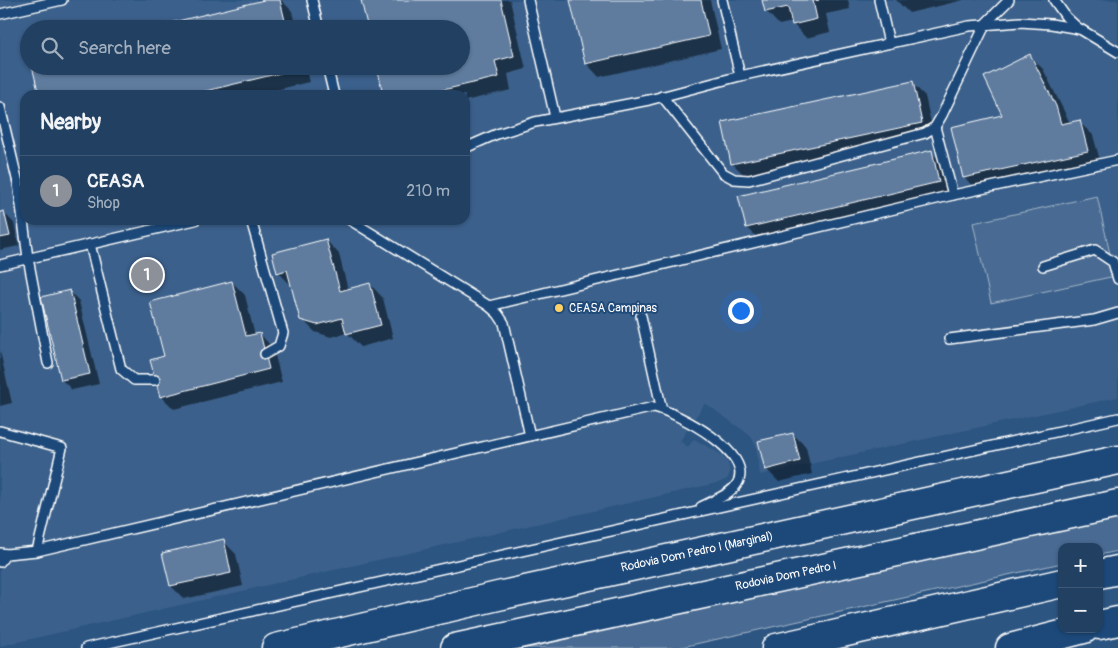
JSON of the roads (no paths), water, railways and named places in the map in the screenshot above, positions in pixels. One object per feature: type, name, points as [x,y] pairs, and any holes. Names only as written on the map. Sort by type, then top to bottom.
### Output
[{"type":"highway","name":"Rodovia Dom Pedro I (Marginal)","points":[[276,648],[508,594],[1118,460]]},
{"type":"highway","name":"Rodovia Dom Pedro I","points":[[455,648],[1118,504]]},
{"type":"highway","points":[[1103,573],[1118,570]]},
{"type":"highway","points":[[776,648],[1058,584]]},
{"type":"highway","points":[[1103,625],[1118,621]]},
{"type":"highway","points":[[1010,648],[1068,633]]},
{"type":"lane","points":[[0,14],[62,0]]},
{"type":"lane","points":[[312,0],[317,20]]},
{"type":"lane","points":[[528,0],[555,118]]},
{"type":"lane","points":[[722,0],[740,76]]},
{"type":"lane","points":[[879,0],[889,42]]},
{"type":"lane","points":[[662,96],[724,173],[734,179],[749,180],[925,134],[935,127],[986,24],[1009,0]]},
{"type":"lane","points":[[1054,0],[1066,17],[1080,29],[1118,52]]},
{"type":"lane","points":[[470,146],[497,134],[555,118],[662,96],[740,76],[953,28],[1020,22],[1080,29]]},
{"type":"lane","points":[[329,75],[333,90]]},
{"type":"lane","points":[[0,107],[20,198]]},
{"type":"lane","points":[[935,127],[953,195]]},
{"type":"lane","points":[[489,306],[953,195],[1118,160]]},
{"type":"lane","points":[[24,225],[48,363]]},
{"type":"lane","points":[[0,265],[173,225]]},
{"type":"lane","points":[[252,225],[283,333],[279,346],[265,354]]},
{"type":"lane","points":[[358,225],[489,306],[498,314],[504,323],[530,436]]},
{"type":"lane","points":[[90,244],[121,369],[134,380],[155,380]]},
{"type":"lane","points":[[1043,266],[1095,250],[1113,262],[1118,279]]},
{"type":"lane","points":[[949,339],[1094,320],[1118,313]]},
{"type":"lane","points":[[642,316],[661,406]]},
{"type":"lane","points":[[0,562],[3,554],[37,551],[654,407],[668,411],[728,449],[736,461],[740,475],[737,485],[726,494],[690,512]]},
{"type":"lane","points":[[86,648],[1118,418]]},
{"type":"lane","points":[[0,431],[62,448],[37,551]]},
{"type":"place","name":"CEASA","points":[[147,275]]},
{"type":"place","name":"CEASA Campinas","points":[[559,308]]}]
